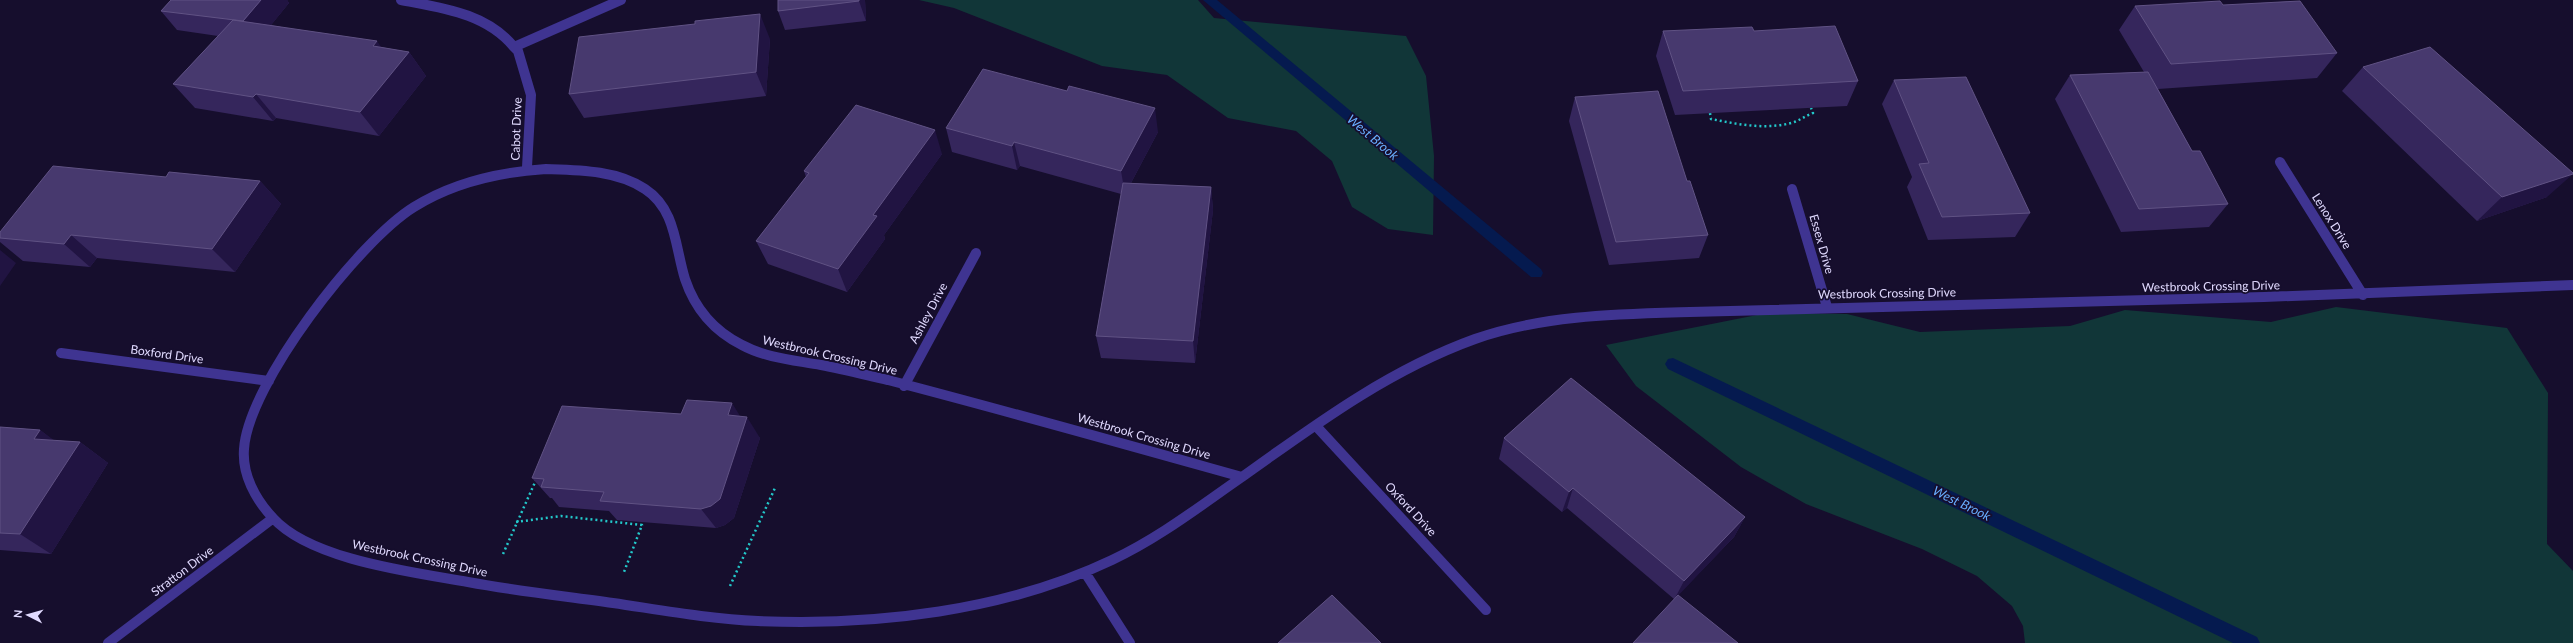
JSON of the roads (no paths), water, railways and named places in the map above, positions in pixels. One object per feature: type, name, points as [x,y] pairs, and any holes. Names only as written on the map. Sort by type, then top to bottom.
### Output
[{"type":"street","name":"Cabot Drive","points":[[401,0],[440,7],[475,19],[500,31],[518,51],[530,95],[527,168]]},
{"type":"street","points":[[514,46],[621,0]]},
{"type":"street","name":"Lenox Drive","points":[[2280,162],[2362,295]]},
{"type":"street","name":"Westbrook Crossing Drive","points":[[1243,477],[956,398],[833,367],[768,356],[740,346],[721,333],[710,322],[689,289],[674,228],[657,198],[627,178],[578,170],[527,168],[451,190],[415,207],[388,228],[354,264],[307,321],[269,381],[252,416],[244,448],[244,470],[272,519],[302,540],[357,560],[485,585],[752,621],[855,620],[950,607],[1024,593],[1086,574],[1149,541],[1243,477],[1364,392],[1425,359],[1492,333],[1534,324],[1662,313],[1827,307],[2362,295],[2573,285]]},
{"type":"street","name":"Essex Drive","points":[[1792,188],[1827,307]]},
{"type":"street","name":"Ashley Drive","points":[[904,386],[976,253]]},
{"type":"street","name":"Boxford Drive","points":[[61,354],[269,381]]},
{"type":"street","name":"Oxford Drive","points":[[1316,426],[1486,610]]},
{"type":"street","name":"Stratton Drive","points":[[108,643],[272,519]]},
{"type":"street","points":[[1086,574],[1130,643]]},
{"type":"waterway","name":"West Brook","points":[[1209,0],[1536,273]]},
{"type":"waterway","name":"West Brook","points":[[1673,364],[2251,643]]}]
